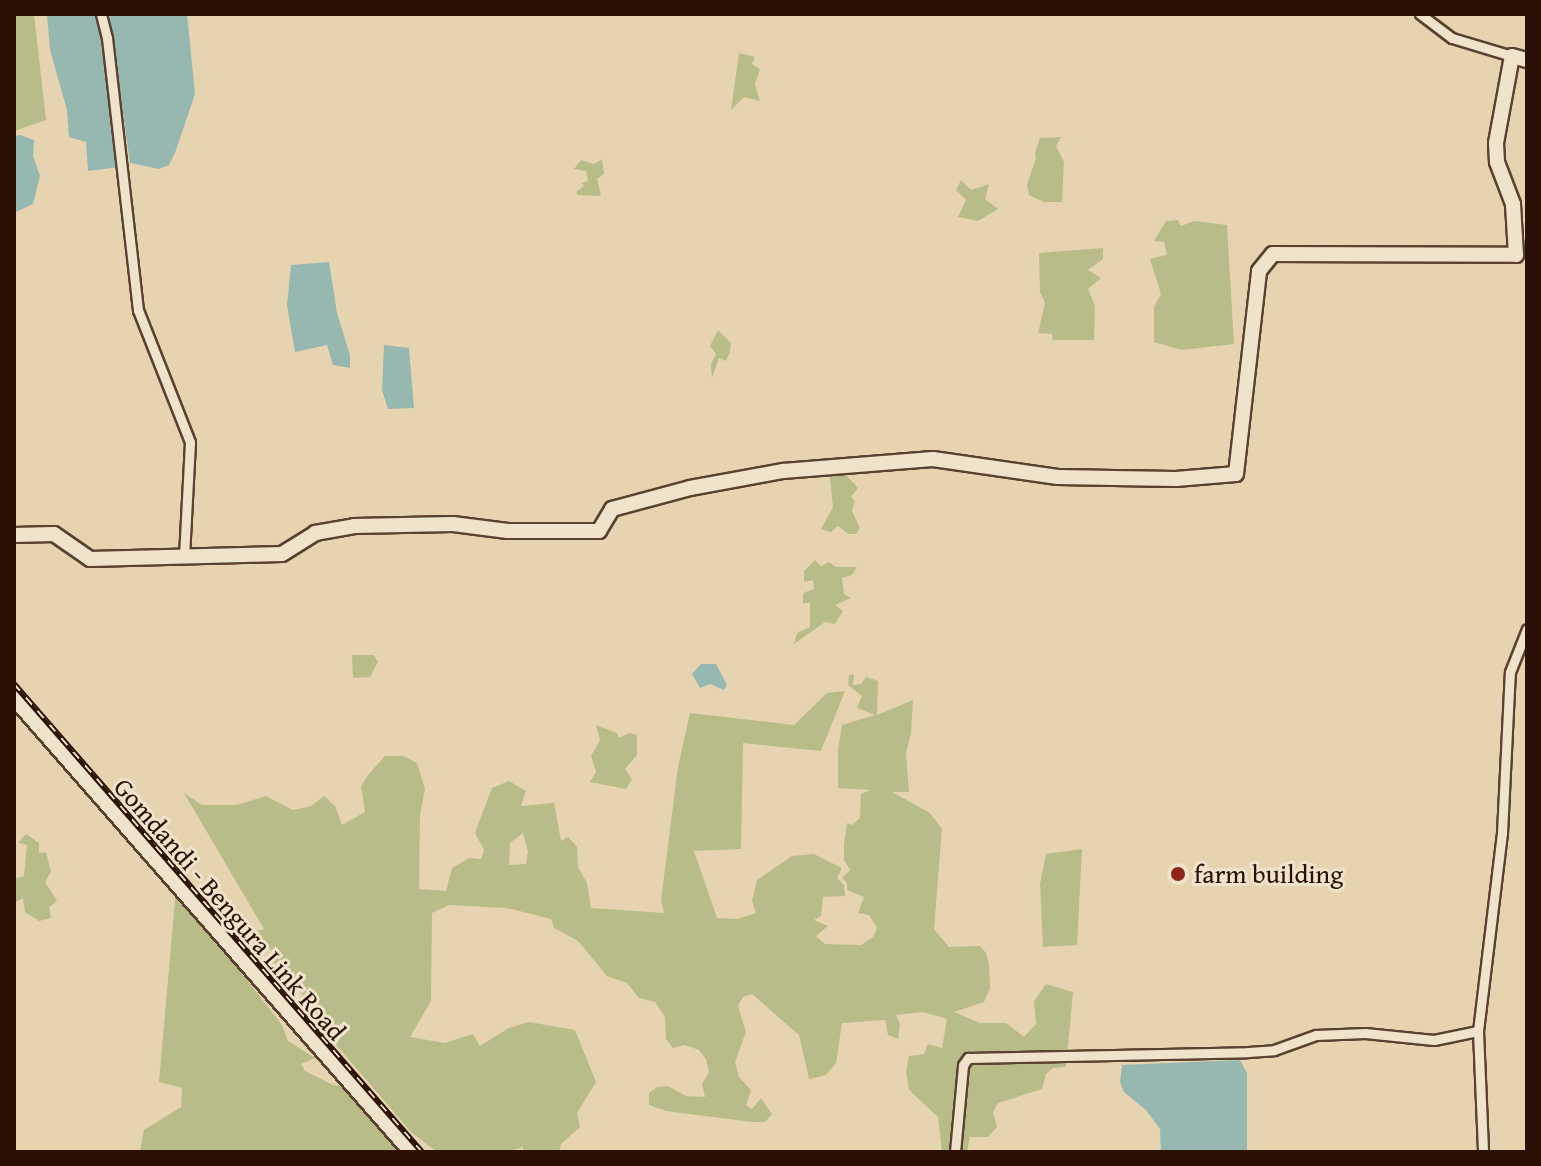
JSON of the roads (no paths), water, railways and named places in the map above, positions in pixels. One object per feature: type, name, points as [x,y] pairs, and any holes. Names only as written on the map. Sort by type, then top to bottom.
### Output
[{"type":"main road","points":[[14,535],[59,535],[90,559],[282,554],[315,533],[354,526],[453,524],[508,531],[599,531],[612,509],[690,488],[783,471],[933,459],[1058,477],[1176,479],[1236,474],[1259,271],[1273,254],[1521,256],[1513,204],[1497,162],[1496,143],[1520,58]]},
{"type":"main road","name":"Gomdandi - Bengura Link Road","points":[[14,698],[411,1152]]},
{"type":"street","points":[[101,14],[107,38],[138,310],[190,442],[184,556]]},
{"type":"street","points":[[1420,14],[1452,38],[1520,58]]},
{"type":"street","points":[[1483,1152],[1478,1031],[1502,833],[1510,672],[1527,629]]},
{"type":"street","points":[[955,1152],[963,1065],[968,1058],[1248,1052],[1274,1050],[1316,1035],[1365,1033],[1434,1040],[1478,1031]]},
{"type":"water","points":[[47,14],[97,14],[108,60],[120,167],[88,171],[86,142],[69,137],[67,110],[50,50]]},
{"type":"water","points":[[109,14],[187,14],[195,94],[175,153],[169,165],[159,169],[130,163]]},
{"type":"water","points":[[14,136],[34,140],[33,156],[40,176],[33,204],[14,213]]},
{"type":"water","points":[[329,262],[337,313],[350,355],[350,368],[333,365],[327,345],[295,352],[287,305],[291,265]]},
{"type":"water","points":[[384,345],[409,348],[414,408],[388,409],[382,390]]},
{"type":"water","points":[[701,664],[716,664],[727,685],[724,690],[710,684],[700,688],[692,674]]},
{"type":"water","points":[[1240,1060],[1247,1073],[1247,1152],[1161,1152],[1160,1129],[1146,1110],[1124,1092],[1120,1082],[1122,1065]]},
{"type":"railway","points":[[14,684],[422,1152]]},
{"type":"place","name":"farm building","points":[[1178,874]]}]
